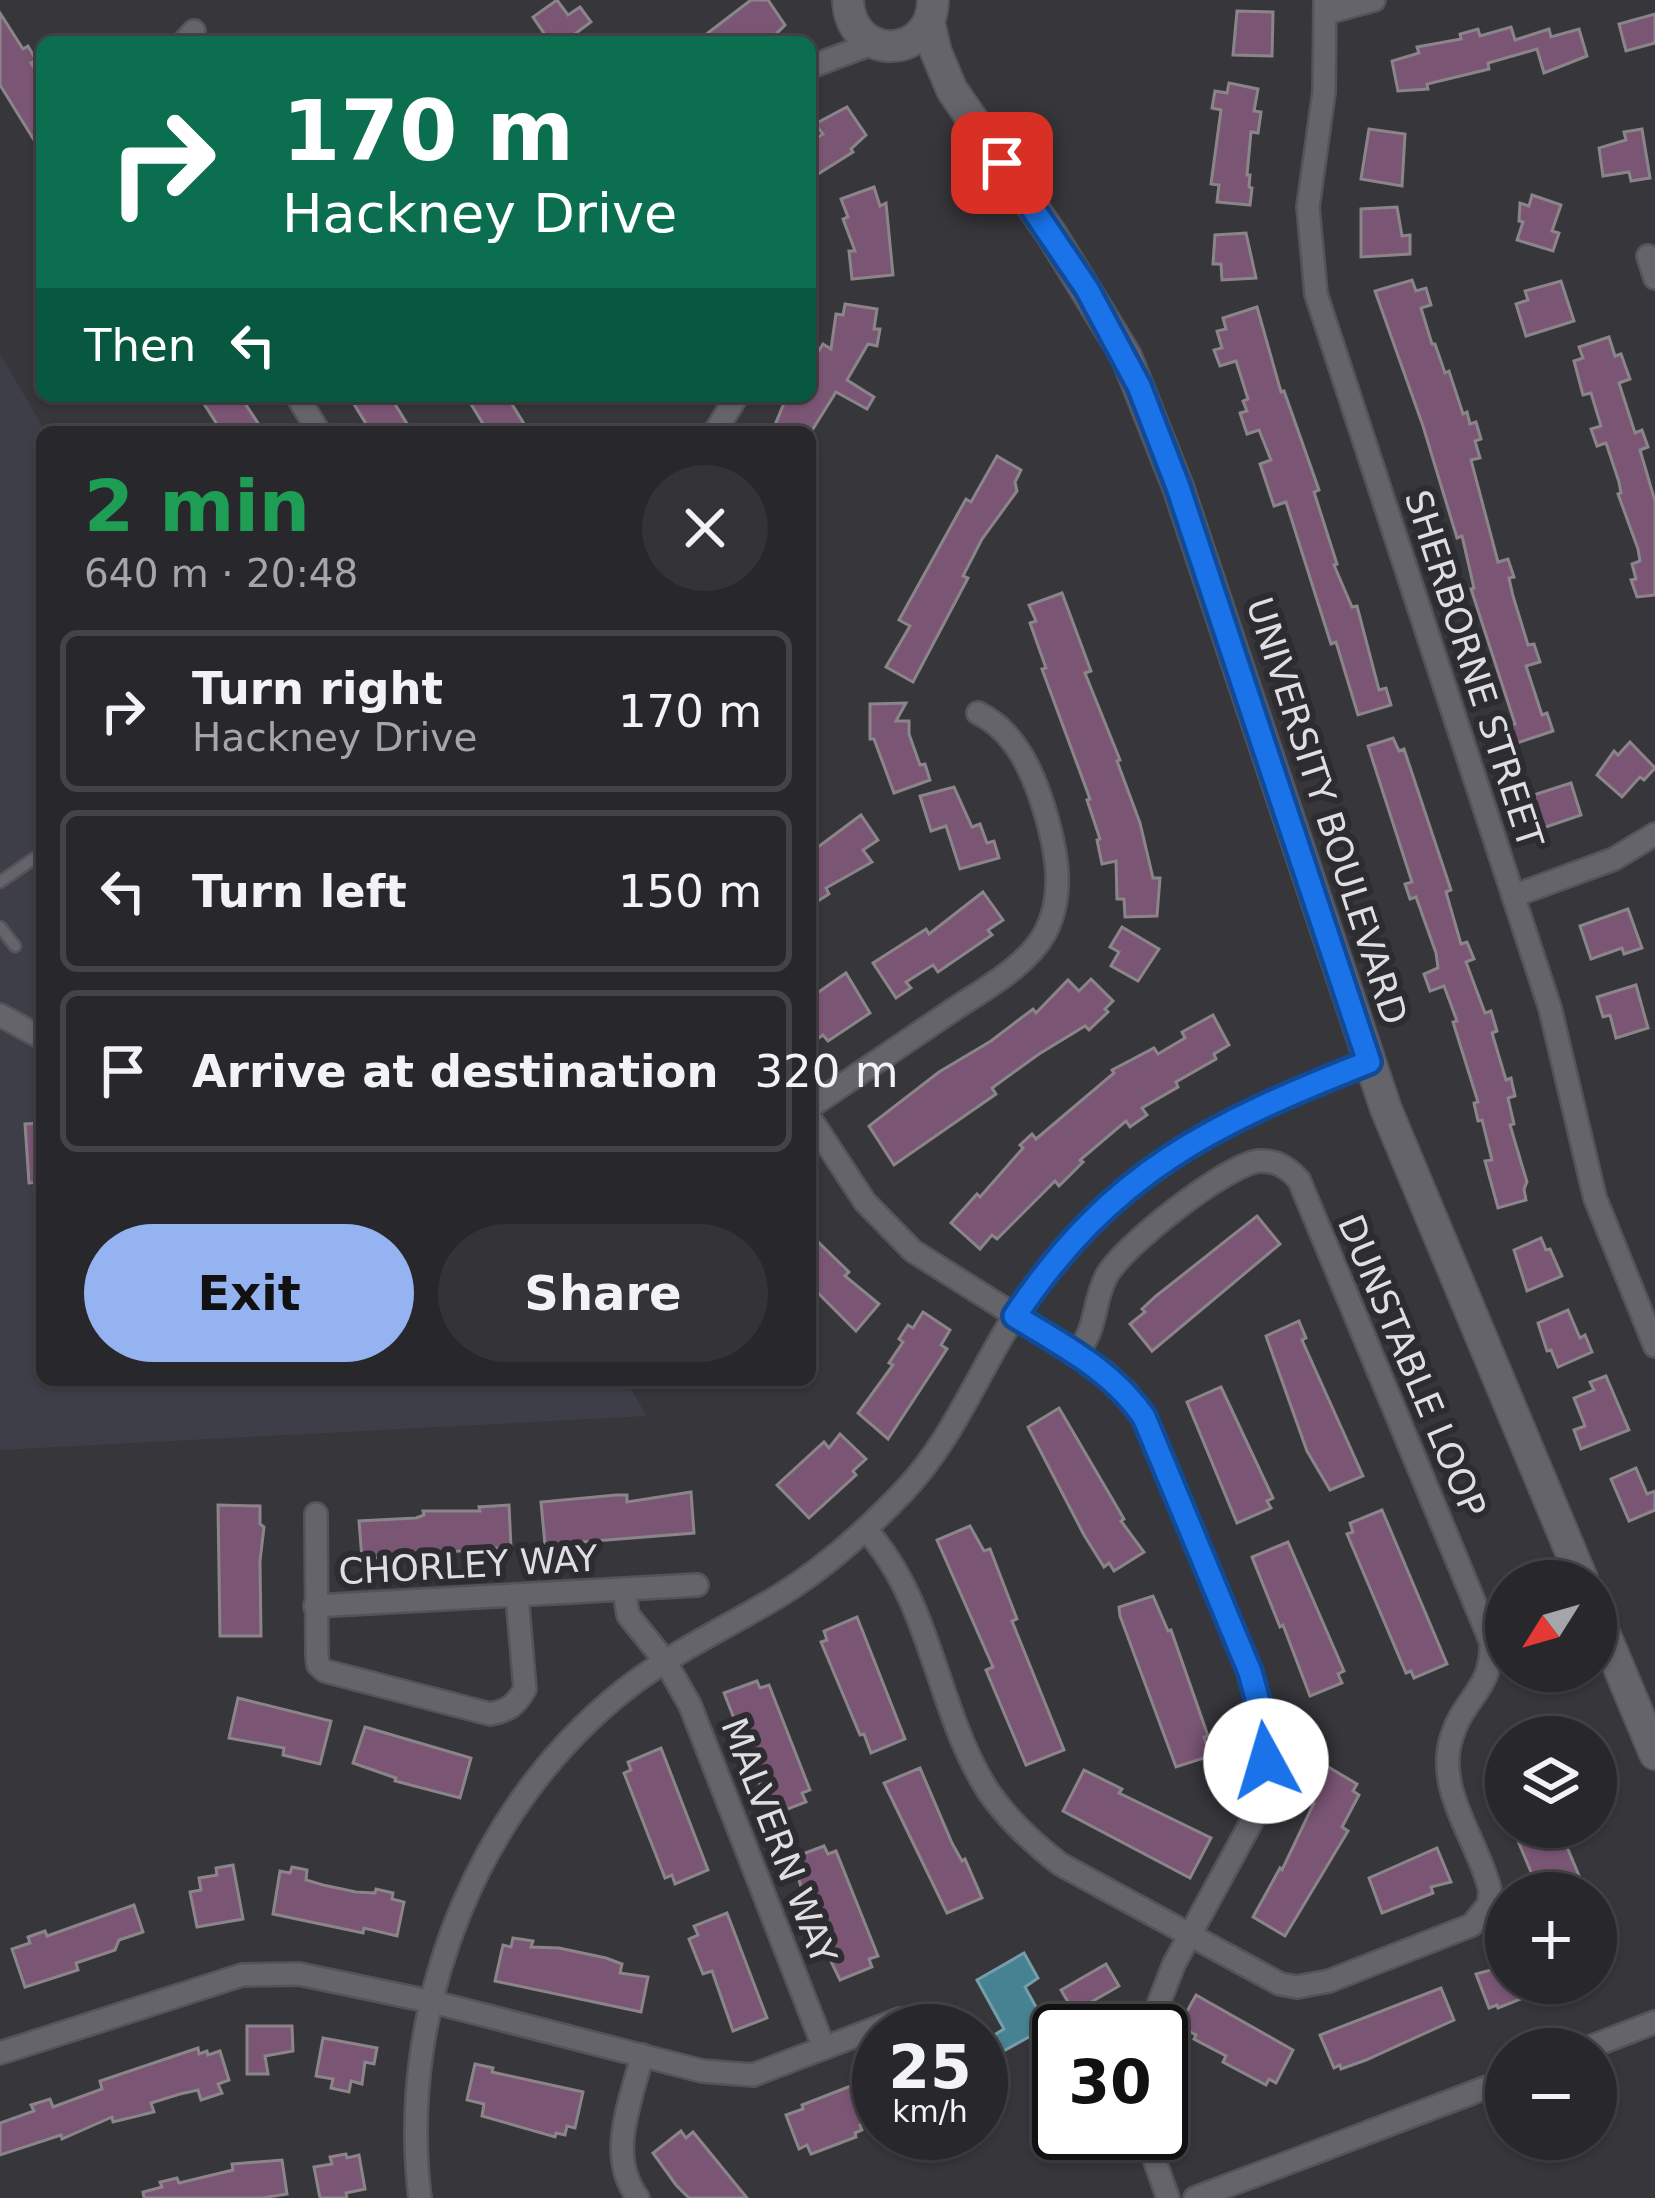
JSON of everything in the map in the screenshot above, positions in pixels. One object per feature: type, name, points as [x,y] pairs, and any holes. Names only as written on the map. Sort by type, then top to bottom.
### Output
[{"type":"street","points":[[1326,6],[1374,0]]},
{"type":"street","points":[[816,59],[837,35],[848,6]]},
{"type":"street","name":"UNIVERSITY BOULEVARD","points":[[848,6],[857,30],[924,63],[952,90],[1087,289],[1139,386],[1178,487],[1369,1062],[1574,1560]]},
{"type":"street","points":[[816,64],[917,37],[933,6]]},
{"type":"street","name":"UNIVERSITY BOULEVARD","points":[[933,6],[932,40],[952,90]]},
{"type":"street","name":"SHERBORNE STREET","points":[[1326,6],[1324,92],[1308,207],[1316,294],[1550,1008],[1595,1198],[1655,1346]]},
{"type":"street","points":[[816,1103],[1017,965],[1046,931],[1058,880],[1054,839],[1015,743],[998,723],[978,713]]},
{"type":"street","points":[[1513,896],[1614,859],[1655,834]]},
{"type":"street","points":[[0,1015],[36,1035]]},
{"type":"street","points":[[420,2198],[419,2086],[434,2002],[460,1909],[500,1828],[561,1749],[605,1706],[665,1661],[793,1587],[866,1530],[939,1448],[1015,1316],[1066,1248],[1154,1166],[1236,1117],[1369,1062]]},
{"type":"street","points":[[816,1127],[887,1228],[913,1251],[1077,1354],[1127,1392],[1144,1417],[1260,1700],[1267,1735],[1261,1791],[1223,1879],[1157,2004]]},
{"type":"street","name":"DUNSTABLE LOOP","points":[[1077,1354],[1095,1325],[1106,1277],[1166,1216],[1242,1167],[1266,1161],[1289,1170],[1299,1180],[1491,1642],[1488,1677],[1462,1714],[1448,1758],[1453,1795],[1490,1890],[1482,1916],[1472,1925],[1312,1986],[1280,1984],[1191,1935]]},
{"type":"street","points":[[316,1514],[318,1665],[325,1671],[490,1714],[512,1707],[525,1689],[517,1595]]},
{"type":"street","points":[[866,1530],[904,1582],[971,1760],[1009,1818],[1060,1864],[1191,1935]]},
{"type":"street","name":"CHORLEY WAY","points":[[315,1606],[697,1586]]},
{"type":"street","name":"CHORLEY WAY","points":[[624,1590],[628,1616],[665,1661]]},
{"type":"street","name":"MALVERN WAY","points":[[665,1661],[690,1705],[824,2048]]},
{"type":"street","points":[[1617,1663],[1655,1754]]},
{"type":"street","points":[[0,2054],[256,1973],[299,1974],[434,2002],[702,2071],[753,2075],[852,2037]]},
{"type":"street","points":[[1617,2037],[1655,2022]]},
{"type":"street","points":[[638,2198],[626,2180],[620,2154],[642,2055]]},
{"type":"street","points":[[1196,2198],[1485,2088]]},
{"type":"street","points":[[1155,2160],[1168,2198]]},
{"type":"lane","points":[[0,882],[36,857]]},
{"type":"lane","points":[[0,927],[15,946]]},
{"type":"shaded area","points":[[0,354],[42,426],[36,426],[36,1386],[629,1386],[647,1416],[0,1450]]},
{"type":"water","points":[[1024,1953],[1038,1978],[1025,1987],[1034,2004],[1032,2035],[1008,2049],[1008,2004],[990,2004],[977,1980]]},
{"type":"building","points":[[557,0],[568,15],[580,7],[591,22],[572,36],[546,36],[533,17]]},
{"type":"building","points":[[751,0],[768,0],[785,25],[774,36],[704,36]]},
{"type":"building","points":[[1237,11],[1273,12],[1272,56],[1233,55]]},
{"type":"building","points":[[0,13],[23,49],[28,46],[36,60],[31,63],[36,71],[36,143],[0,85]]},
{"type":"building","points":[[1655,14],[1655,43],[1626,51],[1619,24]]},
{"type":"building","points":[[1511,27],[1515,40],[1549,29],[1551,37],[1579,29],[1587,56],[1544,73],[1537,49],[1488,63],[1489,69],[1427,84],[1428,89],[1398,91],[1392,61],[1419,53],[1417,47],[1461,39],[1460,34],[1478,29],[1480,36]]},
{"type":"building","points":[[1229,83],[1258,89],[1254,111],[1261,112],[1258,133],[1251,132],[1247,175],[1252,188],[1250,205],[1217,202],[1219,185],[1211,184],[1221,110],[1212,108],[1215,91],[1227,93]]},
{"type":"building","points":[[847,107],[866,135],[853,152],[816,175],[816,138],[823,134],[816,123]]},
{"type":"building","points":[[1369,129],[1405,134],[1402,186],[1361,179]]},
{"type":"building","points":[[1642,129],[1650,178],[1631,181],[1629,172],[1603,176],[1599,148],[1626,140],[1624,132]]},
{"type":"building","points":[[874,187],[880,206],[886,203],[893,275],[852,279],[849,251],[855,251],[841,199]]},
{"type":"building","points":[[1532,195],[1561,205],[1552,231],[1559,233],[1553,251],[1517,240],[1523,222],[1519,221],[1520,203],[1529,206]]},
{"type":"building","points":[[1397,207],[1402,236],[1410,235],[1410,254],[1361,257],[1361,209]]},
{"type":"building","points":[[1246,233],[1256,278],[1222,280],[1221,264],[1213,264],[1215,235]]},
{"type":"building","points":[[1412,280],[1416,291],[1426,288],[1431,305],[1421,308],[1432,344],[1445,373],[1449,371],[1463,414],[1467,412],[1470,424],[1476,422],[1480,458],[1471,460],[1498,562],[1508,559],[1528,645],[1534,644],[1540,662],[1526,666],[1542,715],[1547,713],[1553,731],[1514,744],[1508,726],[1515,724],[1471,589],[1462,536],[1457,538],[1375,291]]},
{"type":"building","points":[[1561,281],[1574,321],[1526,336],[1516,304],[1528,300],[1525,291]]},
{"type":"building","points":[[845,304],[877,309],[877,346],[868,344],[847,380],[874,397],[867,409],[836,392],[815,426],[774,426],[784,402],[816,402],[816,355],[823,344],[831,349],[836,314],[843,315]]},
{"type":"building","points":[[1257,307],[1281,392],[1319,490],[1314,492],[1334,565],[1352,607],[1357,606],[1379,690],[1386,688],[1391,705],[1358,715],[1286,502],[1274,506],[1260,464],[1271,460],[1259,430],[1247,434],[1240,413],[1247,411],[1243,401],[1248,399],[1236,361],[1220,366],[1214,350],[1222,348],[1217,331],[1226,329],[1223,318]]},
{"type":"building","points":[[1609,337],[1630,379],[1619,383],[1635,433],[1642,430],[1648,447],[1640,450],[1655,501],[1655,595],[1637,597],[1631,580],[1636,579],[1632,564],[1640,561],[1638,549],[1606,443],[1597,446],[1591,429],[1601,426],[1591,393],[1583,395],[1574,361],[1583,358],[1579,347]]},
{"type":"building","points":[[203,402],[244,402],[258,423],[253,426],[218,426]]},
{"type":"building","points":[[353,402],[394,402],[408,426],[367,426]]},
{"type":"building","points":[[470,402],[511,402],[525,426],[484,426]]},
{"type":"building","points":[[997,456],[1021,470],[1015,482],[1017,491],[982,539],[963,576],[968,578],[913,682],[886,667],[910,626],[899,620],[966,499],[971,502]]},
{"type":"building","points":[[1062,593],[1091,671],[1085,673],[1120,760],[1153,878],[1160,878],[1157,916],[1125,917],[1124,899],[1117,899],[1116,861],[1102,864],[1090,799],[1042,669],[1046,668],[1030,623],[1036,621],[1029,605]]},
{"type":"building","points":[[906,703],[896,721],[909,721],[920,765],[925,764],[930,780],[894,793],[874,739],[870,739],[870,704]]},
{"type":"building","points":[[1393,738],[1399,751],[1404,749],[1451,890],[1446,892],[1461,944],[1467,942],[1474,959],[1466,962],[1485,1013],[1491,1011],[1497,1031],[1492,1033],[1506,1080],[1511,1078],[1515,1096],[1508,1098],[1514,1124],[1510,1125],[1527,1182],[1526,1200],[1498,1208],[1485,1161],[1492,1160],[1453,1022],[1457,1021],[1444,986],[1430,991],[1424,974],[1438,968],[1436,953],[1416,897],[1410,899],[1405,884],[1412,882],[1368,746]]},
{"type":"building","points":[[1630,742],[1655,768],[1622,797],[1597,775],[1614,751],[1618,755]]},
{"type":"building","points":[[1571,783],[1581,815],[1534,831],[1524,798]]},
{"type":"building","points":[[954,787],[972,827],[980,824],[987,843],[994,841],[999,858],[960,869],[946,826],[931,831],[920,796]]},
{"type":"building","points":[[861,815],[878,840],[863,850],[872,862],[826,888],[829,894],[816,902],[816,849]]},
{"type":"building","points":[[983,892],[1003,920],[988,930],[992,935],[938,972],[933,965],[906,982],[911,988],[896,998],[873,963],[926,929],[929,934]]},
{"type":"building","points":[[1628,909],[1642,948],[1624,954],[1622,948],[1591,959],[1580,926]]},
{"type":"building","points":[[1122,927],[1159,949],[1138,981],[1111,966],[1119,952],[1110,947]]},
{"type":"building","points":[[846,973],[870,1013],[828,1041],[823,1035],[816,1040],[816,994]]},
{"type":"building","points":[[1091,979],[1113,1001],[1089,1030],[1085,1026],[1039,1054],[992,1088],[996,1094],[894,1165],[869,1126],[939,1072],[1033,1009],[1036,1013],[1068,980],[1079,991]]},
{"type":"building","points":[[1636,985],[1648,1028],[1616,1038],[1610,1015],[1603,1017],[1597,997]]},
{"type":"building","points":[[1213,1015],[1229,1045],[1214,1054],[1216,1059],[1142,1108],[1147,1115],[1130,1127],[1126,1121],[1080,1160],[1083,1162],[1059,1186],[1055,1181],[997,1239],[992,1235],[980,1249],[951,1223],[977,1194],[980,1197],[1023,1148],[1020,1145],[1032,1134],[1036,1139],[1112,1070],[1154,1048],[1158,1054],[1185,1038],[1182,1032]]},
{"type":"building","points":[[36,1123],[36,1182],[29,1183],[25,1124]]},
{"type":"building","points":[[1257,1216],[1280,1244],[1152,1351],[1130,1324],[1156,1296]]},
{"type":"building","points":[[1541,1238],[1562,1276],[1527,1291],[1514,1250]]},
{"type":"building","points":[[816,1240],[849,1272],[845,1276],[879,1304],[856,1331],[816,1291]]},
{"type":"building","points":[[1568,1310],[1592,1352],[1558,1367],[1538,1323]]},
{"type":"building","points":[[923,1312],[950,1330],[941,1345],[947,1349],[888,1439],[858,1413],[893,1365],[889,1363],[908,1325],[913,1328]]},
{"type":"building","points":[[1299,1321],[1306,1338],[1302,1340],[1363,1476],[1330,1490],[1307,1451],[1266,1336]]},
{"type":"building","points":[[1606,1376],[1629,1430],[1581,1449],[1574,1430],[1585,1426],[1574,1398],[1594,1390],[1590,1382]]},
{"type":"building","points":[[1221,1387],[1273,1498],[1267,1501],[1271,1508],[1237,1523],[1187,1402]]},
{"type":"building","points":[[1059,1408],[1121,1521],[1144,1552],[1114,1571],[1109,1563],[1104,1567],[1084,1535],[1028,1427]]},
{"type":"building","points":[[840,1434],[866,1459],[853,1471],[856,1475],[809,1518],[777,1485],[824,1442],[829,1448]]},
{"type":"building","points":[[1636,1468],[1647,1494],[1655,1491],[1655,1510],[1629,1521],[1611,1479]]},
{"type":"building","points":[[691,1492],[694,1533],[545,1545],[541,1502],[627,1495],[627,1502]]},
{"type":"building","points":[[218,1505],[260,1506],[264,1527],[261,1636],[220,1636]]},
{"type":"building","points":[[509,1505],[511,1547],[362,1559],[359,1521]]},
{"type":"building","points":[[1382,1510],[1447,1664],[1414,1678],[1411,1671],[1406,1673],[1347,1534],[1353,1532],[1350,1523]]},
{"type":"building","points":[[970,1526],[984,1551],[990,1549],[1017,1619],[1012,1621],[1064,1750],[1026,1765],[986,1670],[993,1667],[937,1540]]},
{"type":"building","points":[[1288,1542],[1344,1671],[1338,1674],[1342,1683],[1310,1696],[1252,1557]]},
{"type":"building","points":[[1153,1596],[1171,1630],[1208,1736],[1204,1737],[1210,1756],[1176,1767],[1120,1616],[1119,1607]]},
{"type":"building","points":[[857,1617],[905,1739],[871,1753],[821,1642],[827,1640],[824,1631]]},
{"type":"building","points":[[757,1681],[760,1688],[769,1685],[810,1790],[802,1793],[806,1802],[772,1815],[724,1693]]},
{"type":"building","points":[[238,1698],[331,1721],[320,1764],[283,1755],[284,1748],[229,1738]]},
{"type":"building","points":[[365,1727],[471,1758],[460,1798],[395,1781],[353,1763]]},
{"type":"building","points":[[661,1748],[708,1870],[675,1884],[672,1875],[665,1878],[624,1773],[631,1770],[628,1762]]},
{"type":"building","points":[[1325,1765],[1357,1784],[1353,1791],[1359,1795],[1342,1827],[1348,1831],[1285,1936],[1253,1917],[1314,1803]]},
{"type":"building","points":[[920,1768],[982,1898],[947,1913],[884,1783]]},
{"type":"building","points":[[1084,1770],[1122,1789],[1119,1793],[1211,1838],[1190,1878],[1063,1811]]},
{"type":"building","points":[[824,1846],[828,1854],[836,1851],[878,1956],[869,1959],[872,1967],[840,1980],[812,1922],[792,1858]]},
{"type":"building","points":[[1437,1848],[1451,1882],[1431,1887],[1433,1893],[1382,1913],[1369,1878]]},
{"type":"building","points":[[1521,1848],[1567,1848],[1577,1872],[1531,1872]]},
{"type":"building","points":[[233,1865],[243,1919],[197,1927],[190,1892],[201,1890],[199,1878],[217,1875],[216,1868]]},
{"type":"building","points":[[292,1867],[307,1870],[306,1880],[323,1885],[393,1893],[392,1899],[404,1902],[397,1936],[273,1914],[280,1871],[290,1873]]},
{"type":"building","points":[[134,1905],[143,1932],[119,1940],[115,1950],[76,1963],[78,1970],[25,1987],[12,1949],[30,1943],[28,1937],[45,1931],[47,1936]]},
{"type":"building","points":[[727,1913],[767,2018],[733,2031],[712,1971],[703,1974],[689,1939],[698,1935],[694,1926]]},
{"type":"building","points":[[513,1938],[533,1941],[531,1947],[606,1958],[622,1964],[620,1973],[648,1977],[641,2012],[495,1981],[503,1945],[511,1947]]},
{"type":"building","points":[[1106,1964],[1119,1986],[1088,2004],[1069,2004],[1061,1990]]},
{"type":"building","points":[[1485,1972],[1485,1998],[1476,1974]]},
{"type":"building","points":[[1441,1988],[1454,2020],[1366,2060],[1334,2068],[1320,2035]]},
{"type":"building","points":[[1196,1995],[1293,2050],[1276,2083],[1269,2079],[1266,2085],[1223,2062],[1226,2056],[1194,2039],[1196,2035],[1188,2031],[1188,2010]]},
{"type":"building","points":[[247,2026],[292,2026],[293,2051],[265,2056],[268,2074],[247,2074]]},
{"type":"building","points":[[323,2038],[377,2048],[374,2064],[365,2062],[362,2084],[351,2081],[349,2092],[331,2088],[333,2079],[316,2076]]},
{"type":"building","points":[[198,2048],[199,2054],[220,2051],[229,2080],[218,2084],[222,2093],[201,2100],[198,2090],[180,2094],[151,2103],[154,2112],[113,2122],[112,2117],[62,2139],[61,2135],[0,2155],[0,2123],[34,2111],[31,2105],[50,2099],[53,2107],[102,2089],[100,2081]]},
{"type":"building","points":[[475,2064],[583,2092],[575,2128],[567,2126],[565,2135],[556,2133],[555,2137],[482,2116],[484,2104],[467,2100]]},
{"type":"building","points":[[852,2086],[852,2139],[811,2154],[807,2145],[799,2149],[786,2115],[803,2109],[802,2105]]},
{"type":"building","points":[[681,2131],[686,2138],[693,2132],[747,2198],[689,2198],[676,2185],[653,2153]]},
{"type":"building","points":[[346,2154],[347,2158],[359,2155],[365,2189],[346,2193],[347,2198],[320,2198],[314,2167],[332,2164],[330,2157]]},
{"type":"building","points":[[282,2160],[287,2194],[144,2198],[143,2192],[162,2187],[160,2182],[177,2178],[179,2183],[233,2170],[232,2164]]},
{"type":"route","points":[[1002,163],[1087,289],[1139,386],[1178,487],[1369,1062],[1236,1117],[1154,1166],[1066,1248],[1015,1316],[1105,1372],[1144,1417],[1260,1700],[1266,1761]]}]
